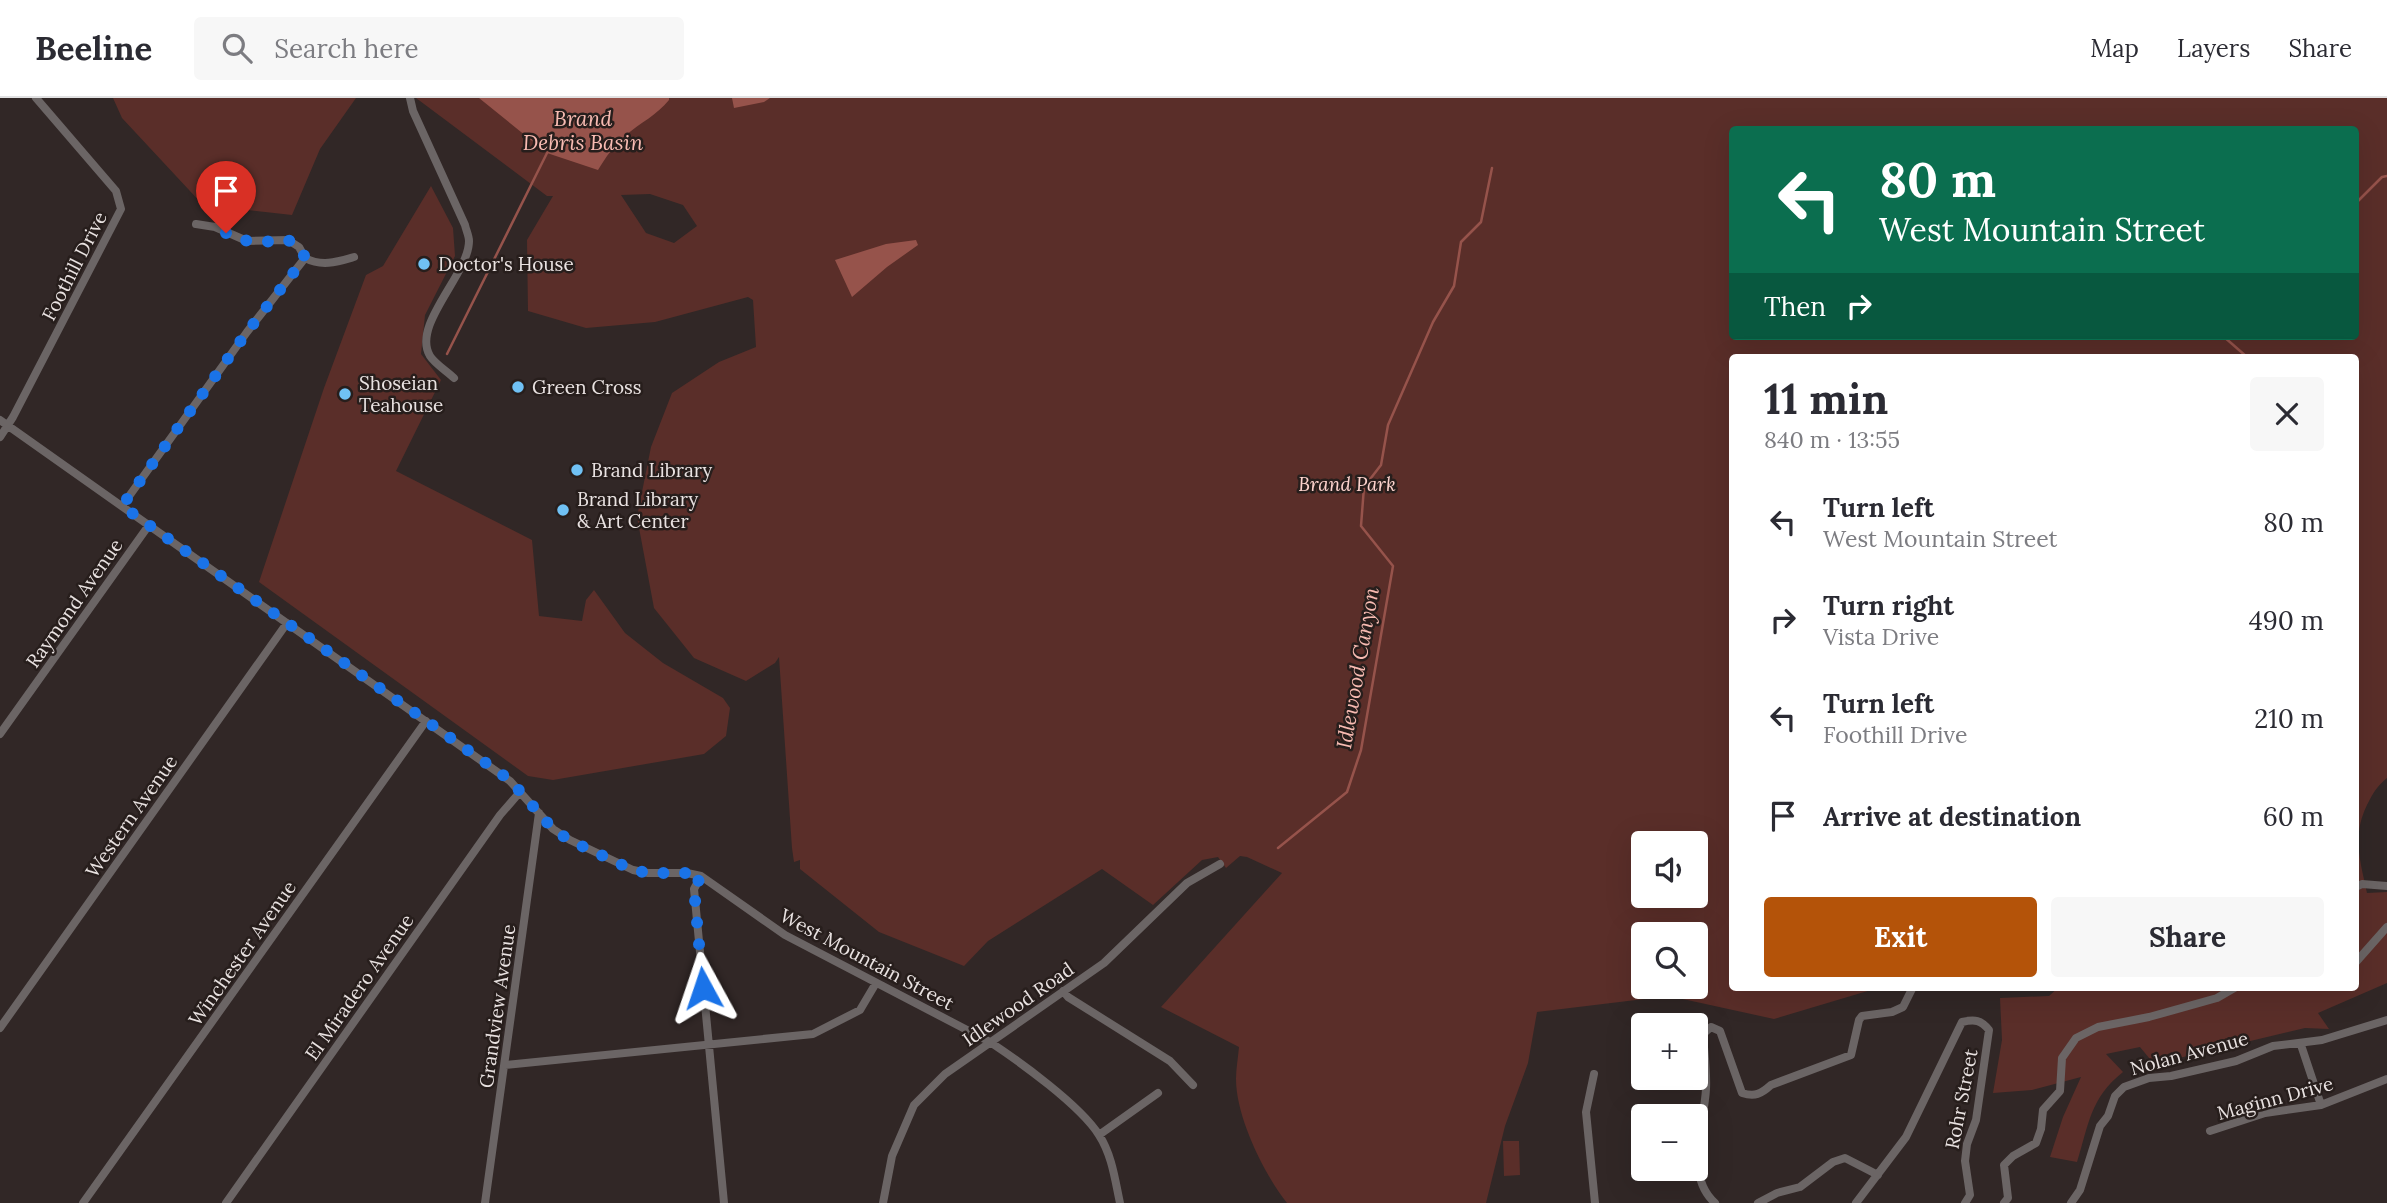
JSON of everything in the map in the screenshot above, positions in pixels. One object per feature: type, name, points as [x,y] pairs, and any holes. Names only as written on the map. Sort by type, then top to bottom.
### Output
[{"type":"street","name":"Foothill Drive","points":[[0,437],[121,209],[116,191],[36,98]]},
{"type":"street","points":[[410,98],[413,111],[465,225],[469,241],[465,257],[430,323],[426,344],[430,356],[454,378]]},
{"type":"street","points":[[196,224],[215,227],[247,241],[288,240],[299,247],[305,258],[312,262],[328,264],[354,257]]},
{"type":"street","points":[[122,506],[247,332],[305,258]]},
{"type":"street","points":[[0,420],[510,780],[553,829],[569,840],[633,870],[701,876],[694,889],[724,1203]]},
{"type":"street","name":"Raymond Avenue","points":[[0,734],[149,525]]},
{"type":"street","name":"Western Avenue","points":[[0,1028],[287,623]]},
{"type":"street","name":"Winchester Avenue","points":[[83,1203],[426,721]]},
{"type":"street","name":"El Miradero Avenue","points":[[226,1203],[499,815],[520,792]]},
{"type":"street","name":"Grandview Avenue","points":[[485,1203],[539,813]]},
{"type":"street","name":"Idlewood Road","points":[[883,1203],[892,1156],[914,1105],[945,1074],[1104,963],[1187,883],[1220,864]]},
{"type":"street","name":"West Mountain Street","points":[[701,876],[785,935],[990,1042],[1069,1103],[1099,1135],[1113,1171],[1120,1203]]},
{"type":"street","points":[[2359,886],[2387,886]]},
{"type":"street","points":[[2359,959],[2387,927]]},
{"type":"street","points":[[505,1065],[813,1034],[860,1010],[876,983]]},
{"type":"street","points":[[1063,991],[1068,997],[1170,1061],[1182,1070],[1193,1085]]},
{"type":"street","points":[[1715,1203],[1704,1193],[1697,1168],[1706,1087],[1703,1034],[1711,1027],[1720,1031],[1742,1093],[1752,1096],[1762,1093],[1771,1085],[1851,1055],[1862,1016],[1892,1012],[1903,1007],[1911,991]]},
{"type":"street","points":[[2004,1203],[2008,1198],[2004,1165],[2013,1156],[2036,1143],[2041,1129],[2042,1110],[2060,1091],[2062,1058],[2076,1038],[2098,1027],[2150,1017],[2217,998],[2229,991]]},
{"type":"street","name":"Rohr Street","points":[[1878,1175],[1906,1137],[1962,1021],[1975,1019],[1989,1030],[1976,1120],[1967,1144],[1965,1161],[1970,1195],[1965,1203]]},
{"type":"street","name":"Nolan Avenue","points":[[2070,1203],[2080,1191],[2100,1126],[2108,1115],[2115,1096],[2124,1087],[2149,1078],[2171,1076],[2236,1061],[2273,1046],[2301,1045],[2387,1020]]},
{"type":"street","points":[[2301,1045],[2321,1105]]},
{"type":"street","points":[[1594,1074],[1586,1112],[1595,1203]]},
{"type":"street","name":"Maginn Drive","points":[[2210,1131],[2265,1113],[2321,1105],[2387,1079]]},
{"type":"street","points":[[1099,1135],[1158,1093]]},
{"type":"street","points":[[1758,1203],[1777,1192],[1800,1187],[1833,1162],[1845,1158],[1878,1175],[1856,1203]]},
{"type":"green space","points":[[113,98],[356,98],[320,149],[292,215],[203,205],[122,118]]},
{"type":"green space","name":"Brand Park","points":[[416,98],[2387,98],[2387,778],[2367,805],[2362,816],[2359,838],[2359,354],[1729,354],[1729,991],[1868,991],[1774,1019],[1683,999],[1708,999],[1708,922],[1631,922],[1631,999],[1644,999],[1537,1012],[1528,1063],[1505,1126],[1486,1203],[1287,1203],[1269,1177],[1246,1127],[1237,1094],[1239,1047],[1161,1007],[1282,873],[1247,857],[1240,856],[1226,868],[1218,857],[1202,860],[1153,905],[1102,869],[988,941],[964,966],[879,932],[800,869],[800,860],[794,862],[792,848],[779,657],[775,663],[746,681],[694,658],[654,608],[637,517],[651,447],[672,393],[719,362],[756,347],[753,300],[748,297],[655,322],[586,328],[528,311],[527,240],[553,196],[547,196]],"holes":[[[650,194],[683,205],[697,226],[674,243],[646,233],[621,195]]]},
{"type":"green space","points":[[431,186],[453,228],[455,256],[425,315],[421,354],[441,380],[396,471],[532,540],[539,616],[582,621],[586,600],[594,590],[625,633],[663,663],[723,698],[730,708],[726,736],[704,754],[553,780],[528,776],[259,582],[324,388],[366,275],[383,266]]},
{"type":"green space","name":"Brand Park","points":[[2359,838],[2367,893],[2387,892],[2387,983],[2318,1013],[2329,1029],[2305,1028],[2154,1064],[2140,1047],[2106,1054],[2123,1072],[2097,1102],[2077,1162],[2050,1157],[2063,1117],[2081,1077],[2032,1090],[1993,1093],[2002,1040],[2000,998],[2049,996],[2055,991],[2359,991]]},
{"type":"green space","points":[[1503,1141],[1519,1141],[1520,1175],[1504,1176]]},
{"type":"water","name":"Brand Debris Basin","points":[[479,98],[669,100],[622,139],[610,151],[598,170],[547,153]]},
{"type":"water","points":[[732,98],[770,98],[764,102],[734,108]]},
{"type":"water","points":[[916,240],[918,245],[852,297],[835,260],[886,244]]},
{"type":"waterway","points":[[447,354],[547,153]]},
{"type":"waterway","name":"Idlewood Canyon","points":[[1278,848],[1347,792],[1361,750],[1393,566],[1361,526],[1364,487],[1381,465],[1388,425],[1433,322],[1454,286],[1461,242],[1481,222],[1492,168]]},
{"type":"waterway","points":[[2359,200],[2382,177],[2387,176]]},
{"type":"waterway","points":[[2228,340],[2244,354]]},
{"type":"place","name":"Doctor's House","points":[[424,264]]},
{"type":"place","name":"Green Cross","points":[[518,387]]},
{"type":"place","name":"Shoseian Teahouse","points":[[345,394]]},
{"type":"place","name":"Brand Library","points":[[577,470]]},
{"type":"place","name":"Brand Library & Art Center","points":[[563,510]]},
{"type":"route","points":[[226,233],[247,241],[295,242],[305,258],[247,332],[122,506],[510,780],[553,829],[569,840],[633,870],[701,876],[694,889],[703,988]]}]
